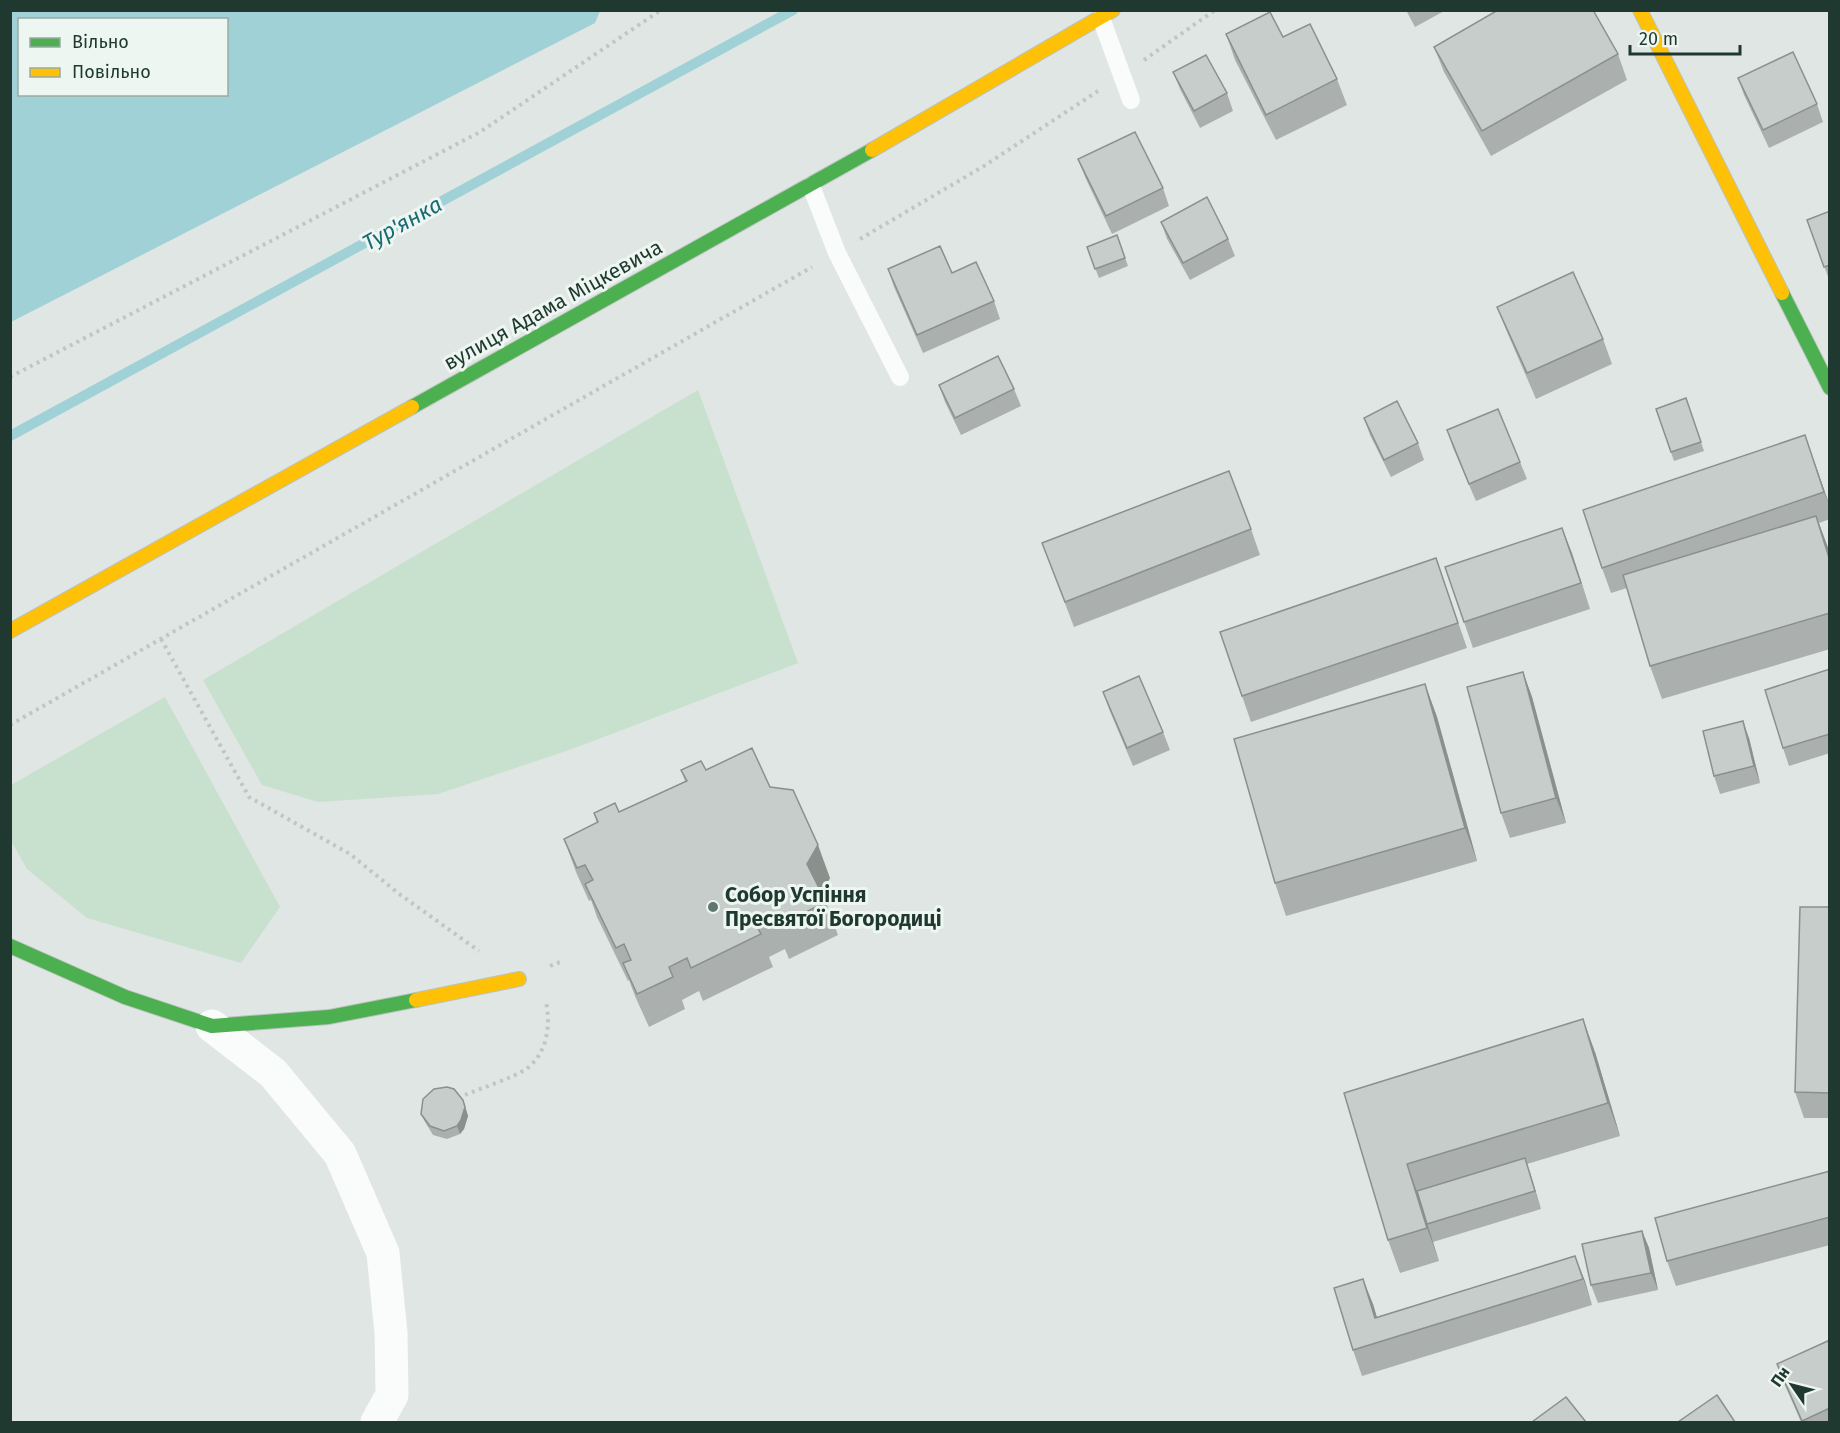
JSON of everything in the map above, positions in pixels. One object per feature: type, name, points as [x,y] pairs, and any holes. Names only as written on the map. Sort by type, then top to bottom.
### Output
[{"type":"main road","points":[[1640,10],[1830,388]]},
{"type":"main road","name":"вулиця Адама Міцкевича","points":[[10,631],[811,186],[1107,14]]},
{"type":"main road","points":[[10,946],[125,997],[212,1026],[329,1017],[519,979]]},
{"type":"street","points":[[212,1026],[273,1073],[340,1154],[383,1253],[391,1333],[392,1395],[377,1422]]},
{"type":"lane","points":[[1107,14],[1131,100]]},
{"type":"lane","points":[[811,186],[837,253],[900,377]]},
{"type":"path","points":[[10,376],[480,132],[661,10]]},
{"type":"path","points":[[10,725],[837,253],[984,165],[1123,75],[1215,10]]},
{"type":"path","points":[[161,639],[249,797],[350,854],[398,893],[519,979],[563,961]]},
{"type":"path","points":[[465,1095],[525,1070],[540,1055],[549,1028],[546,1004],[534,973]]},
{"type":"green space","points":[[698,390],[798,663],[572,749],[438,794],[318,802],[262,785],[203,680]]},
{"type":"green space","points":[[165,697],[280,907],[241,963],[87,918],[27,869],[11,841],[11,785]]},
{"type":"water","points":[[11,10],[600,10],[595,23],[11,322]]},
{"type":"building","points":[[1498,10],[1593,10],[1618,54],[1482,131],[1434,47]]},
{"type":"building","points":[[1270,12],[1283,37],[1310,24],[1337,79],[1266,115],[1226,34]]},
{"type":"building","points":[[1793,52],[1817,104],[1763,130],[1738,78]]},
{"type":"building","points":[[1206,55],[1227,93],[1194,111],[1173,72]]},
{"type":"building","points":[[1135,132],[1163,188],[1106,216],[1078,159]]},
{"type":"building","points":[[1207,197],[1228,239],[1183,263],[1161,222]]},
{"type":"building","points":[[1830,211],[1830,265],[1824,267],[1807,220]]},
{"type":"building","points":[[1117,235],[1125,258],[1095,269],[1087,247]]},
{"type":"building","points":[[940,246],[952,273],[976,262],[994,301],[917,335],[888,269]]},
{"type":"building","points":[[1573,272],[1603,339],[1527,373],[1497,307]]},
{"type":"building","points":[[998,356],[1014,389],[955,418],[939,385]]},
{"type":"building","points":[[1686,398],[1701,442],[1671,452],[1656,409]]},
{"type":"building","points":[[1397,401],[1418,443],[1384,460],[1364,418]]},
{"type":"building","points":[[1498,409],[1520,462],[1469,484],[1447,430]]},
{"type":"building","points":[[1805,435],[1824,492],[1602,568],[1583,510]]},
{"type":"building","points":[[1229,471],[1251,529],[1065,602],[1042,543]]},
{"type":"building","points":[[1816,516],[1830,561],[1830,613],[1650,666],[1623,575]]},
{"type":"building","points":[[1562,528],[1581,583],[1464,622],[1445,567]]},
{"type":"building","points":[[1436,558],[1458,623],[1242,696],[1220,632]]},
{"type":"building","points":[[1830,669],[1830,734],[1783,748],[1765,690]]},
{"type":"building","points":[[1523,672],[1556,798],[1501,813],[1467,687]]},
{"type":"building","points":[[1139,676],[1163,732],[1127,748],[1103,692]]},
{"type":"building","points":[[1425,684],[1465,828],[1275,883],[1234,739]]},
{"type":"building","points":[[1743,721],[1754,766],[1714,776],[1703,731]]},
{"type":"building","name":"Собор Успіння Пресвятої Богородиці","points":[[752,748],[770,787],[793,790],[818,845],[807,864],[826,902],[778,926],[773,916],[756,925],[761,934],[691,968],[687,958],[669,967],[673,977],[637,994],[623,963],[631,960],[624,944],[616,948],[585,884],[593,880],[585,865],[577,868],[564,839],[598,822],[594,813],[615,803],[619,812],[687,781],[681,770],[701,761],[706,770]]},
{"type":"building","points":[[1800,907],[1830,907],[1830,1093],[1795,1092]]},
{"type":"building","points":[[1583,1019],[1608,1103],[1407,1164],[1427,1228],[1388,1240],[1344,1093]]},
{"type":"building","points":[[447,1087],[454,1089],[463,1100],[465,1107],[457,1126],[444,1131],[430,1126],[421,1114],[423,1099],[434,1089]]},
{"type":"building","points":[[1525,1158],[1535,1191],[1427,1224],[1417,1191]]},
{"type":"building","points":[[1830,1171],[1830,1217],[1667,1261],[1655,1218]]},
{"type":"building","points":[[1642,1231],[1651,1273],[1591,1285],[1582,1244]]},
{"type":"building","points":[[1575,1256],[1583,1279],[1353,1350],[1334,1288],[1363,1279],[1375,1318]]},
{"type":"building","points":[[1830,1340],[1830,1408],[1802,1421],[1777,1364]]},
{"type":"building","points":[[1717,1395],[1735,1422],[1678,1422]]},
{"type":"building","points":[[1566,1397],[1586,1422],[1532,1422]]},
{"type":"waterway","name":"Тур'янка","points":[[10,436],[793,10]]},
{"type":"traffic: fast","points":[[412,407],[872,150]]},
{"type":"traffic: fast","points":[[1782,293],[1830,388]]},
{"type":"traffic: fast","points":[[10,946],[125,997],[212,1026],[329,1017],[416,1000]]},
{"type":"traffic: slow","points":[[872,150],[1113,10]]},
{"type":"traffic: slow","points":[[1640,10],[1782,293]]},
{"type":"traffic: slow","points":[[10,631],[412,407]]},
{"type":"traffic: slow","points":[[416,1000],[519,979]]},
{"type":"place","name":"Собор Успіння Пресвятої Богородиці","points":[[713,907]]}]
